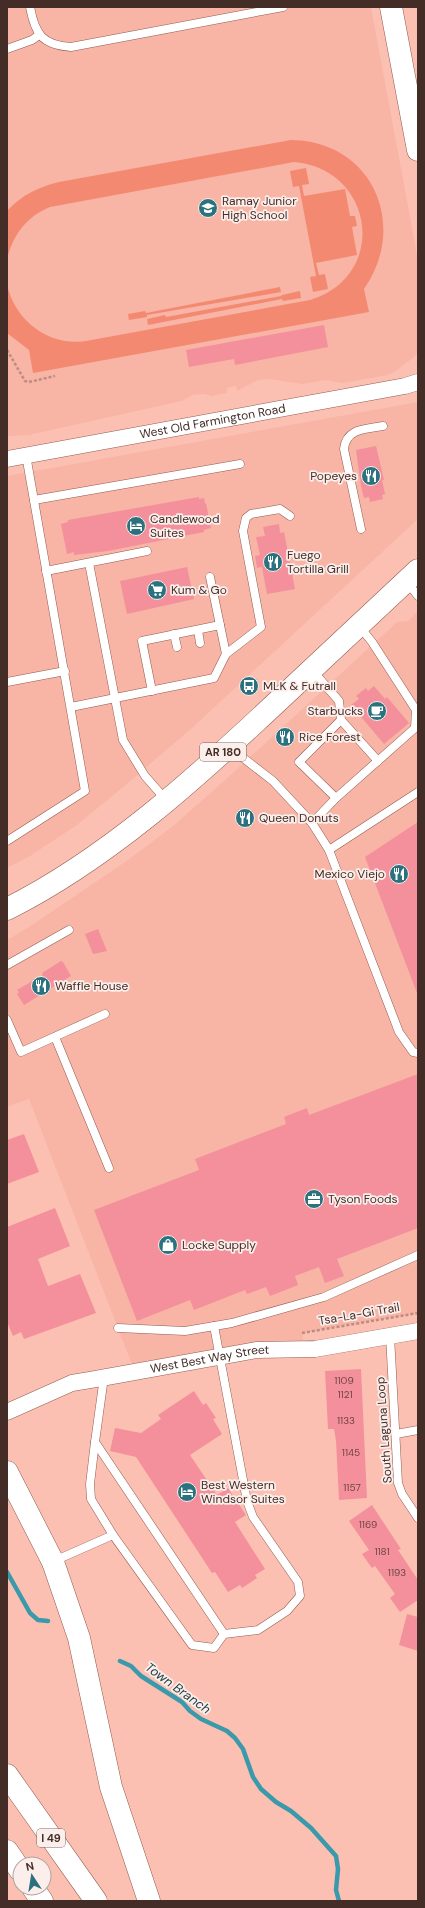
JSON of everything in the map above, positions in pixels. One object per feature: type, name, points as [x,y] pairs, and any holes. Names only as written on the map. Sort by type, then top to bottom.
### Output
[{"type":"main road","points":[[391,7],[418,150]]},
{"type":"main road","name":"AR 180","points":[[7,909],[87,861],[166,800],[229,747],[358,625],[414,582]]},
{"type":"main road","points":[[7,1472],[53,1562],[79,1638],[111,1787],[149,1901]]},
{"type":"main road","name":"I 49","points":[[7,1775],[96,1901]]},
{"type":"street","name":"West Old Farmington Road","points":[[7,459],[405,386],[418,382]]},
{"type":"street","name":"West Best Way Street","points":[[7,1412],[72,1383],[272,1349],[315,1348],[418,1331]]},
{"type":"lane","points":[[30,7],[33,24],[39,35],[47,42],[58,46],[71,47],[283,7]]},
{"type":"lane","points":[[7,49],[32,40],[39,35]]},
{"type":"lane","points":[[361,529],[344,449],[345,442],[353,432],[383,426]]},
{"type":"lane","points":[[7,841],[85,791],[26,455]]},
{"type":"lane","points":[[34,500],[240,464]]},
{"type":"lane","points":[[71,706],[152,691],[184,681],[207,676],[214,678],[226,654],[261,627],[243,531],[244,524],[251,514],[263,511],[280,509],[290,516]]},
{"type":"lane","points":[[46,571],[147,551]]},
{"type":"lane","points":[[89,563],[123,740],[145,776],[166,800]]},
{"type":"lane","points":[[210,577],[226,654]]},
{"type":"lane","points":[[152,691],[142,641],[220,625]]},
{"type":"lane","points":[[312,823],[336,798],[415,728],[416,710],[372,642],[358,625]]},
{"type":"lane","points":[[198,630],[200,643]]},
{"type":"lane","points":[[174,634],[177,648]]},
{"type":"lane","points":[[312,669],[339,701],[341,720],[378,761]]},
{"type":"lane","points":[[7,682],[65,671]]},
{"type":"lane","points":[[336,798],[299,762],[341,720]]},
{"type":"lane","points":[[229,747],[273,781],[312,823],[329,850],[399,1032],[413,1052],[418,1053]]},
{"type":"lane","points":[[329,850],[418,792]]},
{"type":"lane","points":[[7,965],[69,930]]},
{"type":"lane","points":[[7,1020],[21,1052],[105,1014]]},
{"type":"lane","points":[[55,1037],[109,1168]]},
{"type":"lane","points":[[118,1328],[185,1331],[232,1323],[324,1296],[418,1255]]},
{"type":"lane","points":[[104,1377],[90,1484],[91,1499],[113,1535],[192,1645],[214,1648],[224,1634],[258,1630],[287,1611],[300,1596],[298,1582],[253,1517],[247,1501],[214,1326]]},
{"type":"lane","name":"South Laguna Loop","points":[[390,1336],[398,1483],[402,1494],[418,1518]]},
{"type":"lane","points":[[396,1434],[418,1430]]},
{"type":"lane","points":[[95,1442],[224,1634]]},
{"type":"lane","points":[[53,1562],[113,1535]]},
{"type":"path","points":[[7,350],[25,381],[29,382],[55,376]]},
{"type":"path","name":"Tsa-La-Gi Trail","points":[[302,1333],[418,1313]]},
{"type":"shaded area","name":"Ramay Junior High School","points":[[7,7],[371,7],[418,260],[418,352],[414,357],[388,375],[343,383],[325,380],[303,384],[268,379],[258,380],[237,391],[236,386],[227,388],[227,393],[211,396],[204,394],[193,395],[182,401],[29,435],[7,436]]},
{"type":"shaded area","points":[[291,140],[319,144],[343,155],[362,170],[375,190],[382,214],[383,238],[377,264],[364,289],[369,312],[33,373],[29,350],[7,333],[7,284],[17,309],[35,328],[59,340],[72,342],[86,341],[310,300],[335,287],[352,269],[361,248],[362,225],[355,202],[342,183],[321,169],[294,162],[50,207],[34,216],[22,228],[9,251],[7,260],[7,211],[18,200],[44,186]]},
{"type":"shaded area","points":[[306,168],[309,184],[302,185],[304,196],[345,189],[350,216],[355,216],[357,226],[352,227],[357,255],[316,263],[319,275],[325,274],[328,289],[313,292],[310,277],[316,276],[299,186],[293,187],[290,171]]},
{"type":"shaded area","points":[[280,287],[281,292],[147,315],[147,317],[129,320],[128,314],[145,311],[146,313]]},
{"type":"shaded area","points":[[300,291],[301,298],[283,301],[282,299],[148,325],[147,319],[165,315],[166,317],[281,296]]},
{"type":"shaded area","points":[[418,402],[418,519],[193,727],[128,783],[77,825],[30,856],[7,868],[7,476]]},
{"type":"shaded area","points":[[418,611],[418,1313],[303,1333],[302,1350],[135,1372],[29,1099],[7,1107],[7,940],[29,927],[128,860],[173,826],[397,622],[408,621]]},
{"type":"building","points":[[324,325],[328,347],[235,365],[234,359],[189,367],[186,350]]},
{"type":"building","name":"Popeyes","points":[[376,446],[384,480],[382,480],[385,494],[382,495],[383,499],[370,502],[369,497],[364,498],[356,450]]},
{"type":"building","name":"Candlewood Suites","points":[[199,497],[199,499],[204,498],[205,504],[206,503],[211,528],[204,530],[204,532],[108,551],[74,555],[74,552],[67,554],[61,524],[68,522],[68,520]]},
{"type":"building","name":"Fuego Tortilla Grill","points":[[279,524],[280,533],[284,532],[295,589],[267,594],[262,567],[257,568],[255,556],[260,555],[256,537],[265,536],[263,527]]},
{"type":"building","name":"Kum & Go","points":[[187,567],[194,599],[127,614],[120,581]]},
{"type":"building","name":"Starbucks","points":[[374,686],[385,699],[387,697],[409,723],[384,744],[351,705],[359,699],[356,696],[366,688],[368,691]]},
{"type":"building","points":[[418,822],[418,992],[417,993],[365,857]]},
{"type":"building","points":[[98,929],[107,951],[93,954],[85,934]]},
{"type":"building","name":"Waffle House","points":[[61,961],[71,976],[24,1005],[17,994],[19,992],[17,990],[43,975],[42,973]]},
{"type":"building","name":"Tyson Foods","points":[[418,1074],[418,1228],[337,1259],[344,1276],[325,1283],[319,1267],[295,1276],[298,1285],[270,1296],[266,1287],[247,1294],[245,1290],[194,1310],[190,1300],[137,1321],[94,1210],[199,1170],[195,1159],[286,1124],[284,1117],[307,1108],[309,1115]]},
{"type":"building","points":[[24,1134],[39,1172],[7,1184],[7,1140]]},
{"type":"building","points":[[55,1208],[70,1246],[38,1259],[48,1286],[80,1274],[96,1313],[24,1339],[21,1332],[13,1336],[7,1322],[7,1227]]},
{"type":"building","points":[[361,1369],[367,1498],[339,1500],[336,1441],[334,1429],[328,1429],[325,1371]]},
{"type":"building","name":"Best Western Windsor Suites","points":[[194,1391],[203,1405],[206,1403],[216,1418],[213,1419],[222,1434],[190,1455],[217,1495],[228,1488],[246,1515],[235,1522],[265,1569],[255,1575],[257,1578],[242,1588],[240,1585],[228,1592],[215,1572],[212,1573],[136,1457],[110,1451],[115,1428],[141,1433],[161,1419],[158,1415]]},
{"type":"building","points":[[372,1505],[401,1549],[398,1550],[418,1580],[418,1600],[400,1612],[390,1598],[395,1594],[375,1566],[372,1568],[362,1554],[369,1550],[349,1521]]},
{"type":"building","points":[[407,1614],[418,1617],[418,1651],[399,1645]]},
{"type":"waterway","name":"Town Branch","points":[[7,1572],[30,1613],[38,1620],[48,1621]]},
{"type":"waterway","name":"Town Branch","points":[[120,1661],[131,1666],[141,1676],[182,1702],[190,1711],[201,1719],[227,1731],[235,1738],[243,1749],[253,1777],[261,1789],[311,1828],[336,1856],[338,1869],[336,1890],[339,1901]]},
{"type":"place","name":"Ramay Junior High School","points":[[208,208]]},
{"type":"place","name":"Popeyes","points":[[371,476]]},
{"type":"place","name":"Candlewood Suites","points":[[136,526]]},
{"type":"place","name":"Fuego Tortilla Grill","points":[[273,562]]},
{"type":"place","name":"Kum & Go","points":[[157,590]]},
{"type":"place","name":"MLK & Futrall","points":[[249,686]]},
{"type":"place","name":"Starbucks","points":[[377,711]]},
{"type":"place","name":"Rice Forest","points":[[285,737]]},
{"type":"place","name":"Queen Donuts","points":[[245,818]]},
{"type":"place","name":"Mexico Viejo","points":[[399,874]]},
{"type":"place","name":"Waffle House","points":[[41,986]]},
{"type":"place","name":"Tyson Foods","points":[[314,1199]]},
{"type":"place","name":"Locke Supply","points":[[168,1245]]},
{"type":"place","name":"Best Western Windsor Suites","points":[[187,1492]]}]
